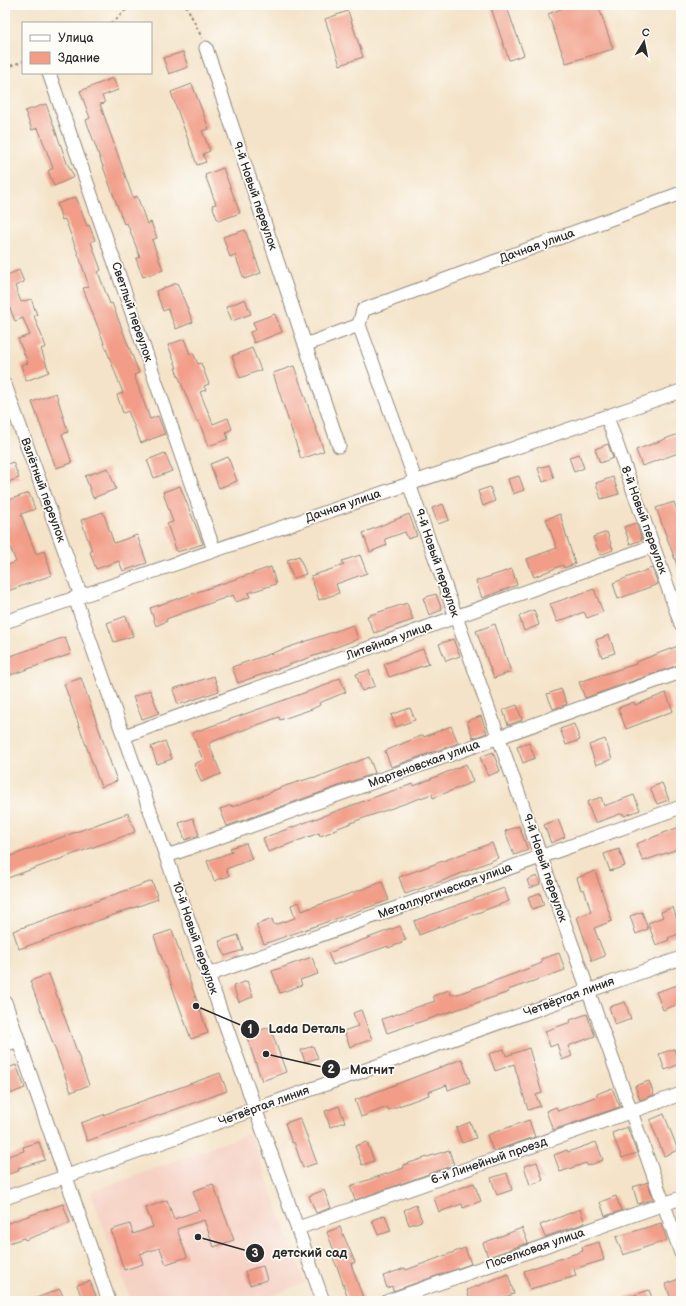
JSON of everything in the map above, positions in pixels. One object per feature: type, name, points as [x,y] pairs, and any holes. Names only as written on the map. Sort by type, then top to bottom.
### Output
[{"type":"street","name":"9-й Новый переулок","points":[[206,48],[339,446]]},
{"type":"street","name":"Светлый переулок","points":[[49,74],[214,550]]},
{"type":"street","name":"Дачная улица","points":[[359,325],[363,310],[681,193]]},
{"type":"street","name":"9-й Новый переулок","points":[[359,325],[457,617],[681,1253]]},
{"type":"street","points":[[305,345],[359,325]]},
{"type":"street","name":"Взлётный переулок","points":[[5,385],[78,597]]},
{"type":"street","name":"Дачная улица","points":[[5,622],[681,391]]},
{"type":"street","name":"8-й Новый переулок","points":[[607,416],[681,624]]},
{"type":"street","name":"Литейная улица","points":[[124,736],[653,546]]},
{"type":"street","name":"10-й Новый переулок","points":[[78,597],[124,736],[323,1301]]},
{"type":"street","name":"Мартеновская улица","points":[[167,856],[681,672]]},
{"type":"street","name":"Металлургическая улица","points":[[208,975],[681,807]]},
{"type":"street","name":"Четвёртая линия","points":[[5,1198],[681,958]]},
{"type":"street","points":[[5,1002],[66,1176],[105,1300]]},
{"type":"street","points":[[5,1045],[18,1040]]},
{"type":"street","name":"6-й Линейный проезд","points":[[298,1228],[681,1094]]},
{"type":"street","name":"Поселковая улица","points":[[388,1301],[681,1198]]},
{"type":"path","points":[[112,22],[117,20],[130,5]]},
{"type":"path","points":[[186,5],[206,48]]},
{"type":"path","points":[[5,68],[22,61]]},
{"type":"shaded area","points":[[250,1133],[305,1283],[256,1301],[131,1301],[91,1192]]},
{"type":"building","points":[[490,5],[506,5],[524,55],[509,60]]},
{"type":"building","points":[[571,5],[598,5],[613,49],[566,63],[548,14]]},
{"type":"building","points":[[348,11],[363,57],[340,65],[325,19]]},
{"type":"building","points":[[183,52],[188,67],[169,74],[163,58]]},
{"type":"building","points":[[113,78],[118,90],[102,96],[105,103],[100,104],[133,198],[137,196],[147,224],[151,222],[157,238],[152,240],[163,270],[143,277],[136,259],[140,257],[127,223],[124,224],[86,120],[90,118],[80,91]]},
{"type":"building","points":[[192,84],[209,129],[202,131],[210,151],[203,154],[206,162],[197,165],[171,92]]},
{"type":"building","points":[[46,104],[67,163],[74,177],[54,186],[48,171],[53,168],[38,128],[32,130],[25,111]]},
{"type":"building","points":[[223,168],[240,213],[218,221],[212,205],[216,204],[205,175]]},
{"type":"building","points":[[76,197],[87,226],[89,225],[95,240],[91,242],[101,270],[98,272],[110,304],[112,303],[139,373],[134,375],[150,419],[158,416],[165,434],[141,443],[128,411],[123,413],[117,395],[123,393],[83,288],[89,287],[80,259],[65,219],[62,220],[57,204]]},
{"type":"building","points":[[245,230],[261,273],[244,279],[235,255],[230,257],[223,237]]},
{"type":"building","points":[[19,270],[24,282],[15,286],[21,302],[31,299],[37,315],[34,316],[46,347],[41,349],[49,372],[26,381],[21,365],[28,363],[18,339],[30,335],[23,318],[15,321],[5,296],[5,276]]},
{"type":"building","points":[[177,283],[193,322],[176,329],[168,309],[163,311],[156,291]]},
{"type":"building","points":[[245,299],[251,314],[232,321],[226,307]]},
{"type":"building","points":[[275,314],[282,332],[254,343],[250,332],[256,330],[253,322]]},
{"type":"building","points":[[184,339],[190,354],[193,353],[198,364],[201,363],[209,384],[204,386],[206,390],[200,392],[213,424],[228,418],[232,429],[226,432],[228,439],[208,446],[199,421],[197,422],[175,368],[177,368],[168,345]]},
{"type":"building","points":[[252,348],[261,370],[240,378],[232,356]]},
{"type":"building","points":[[294,366],[324,451],[301,459],[273,373]]},
{"type":"building","points":[[56,393],[68,432],[62,434],[72,463],[56,468],[32,402]]},
{"type":"building","points":[[681,433],[681,452],[642,466],[636,450]]},
{"type":"building","points":[[608,444],[613,458],[600,463],[595,449]]},
{"type":"building","points":[[165,453],[172,471],[154,478],[147,460]]},
{"type":"building","points":[[579,454],[584,468],[574,472],[569,457]]},
{"type":"building","points":[[228,457],[237,481],[219,488],[210,464]]},
{"type":"building","points":[[13,462],[19,478],[5,483],[5,465]]},
{"type":"building","points":[[549,465],[554,478],[543,482],[538,468]]},
{"type":"building","points":[[108,468],[116,489],[93,498],[85,476]]},
{"type":"building","points":[[519,476],[524,490],[513,494],[508,479]]},
{"type":"building","points":[[613,477],[619,494],[601,499],[596,483]]},
{"type":"building","points":[[180,486],[203,544],[177,552],[167,524],[173,522],[163,492]]},
{"type":"building","points":[[490,487],[495,501],[483,506],[478,491]]},
{"type":"building","points":[[29,493],[35,509],[21,514],[36,554],[44,551],[52,575],[5,592],[5,566],[16,562],[5,534],[5,501]]},
{"type":"building","points":[[674,502],[681,521],[680,573],[656,508]]},
{"type":"building","points":[[443,504],[449,520],[438,524],[432,508]]},
{"type":"building","points":[[103,512],[114,543],[137,535],[147,563],[123,571],[119,561],[96,569],[90,552],[92,551],[81,520]]},
{"type":"building","points":[[409,514],[417,536],[408,539],[405,532],[385,539],[387,545],[370,552],[363,533]]},
{"type":"building","points":[[560,514],[575,564],[564,568],[563,565],[534,577],[527,559],[557,548],[546,519]]},
{"type":"building","points":[[636,523],[642,540],[630,544],[624,527]]},
{"type":"building","points":[[607,532],[613,550],[600,555],[593,537]]},
{"type":"building","points":[[360,555],[367,573],[336,584],[339,593],[319,600],[311,576],[344,565],[342,561]]},
{"type":"building","points":[[299,556],[306,574],[293,579],[287,560]]},
{"type":"building","points":[[271,567],[276,584],[248,593],[250,597],[236,602],[233,595],[166,619],[167,621],[156,626],[150,608]]},
{"type":"building","points":[[652,568],[658,584],[618,599],[613,583]]},
{"type":"building","points":[[512,569],[517,585],[482,598],[476,581]]},
{"type":"building","points":[[594,589],[603,612],[587,618],[584,612],[557,622],[550,604]]},
{"type":"building","points":[[436,594],[442,610],[429,615],[423,598]]},
{"type":"building","points":[[407,603],[413,620],[374,633],[367,616]]},
{"type":"building","points":[[534,610],[539,625],[524,631],[519,616]]},
{"type":"building","points":[[126,616],[133,636],[114,642],[107,623]]},
{"type":"building","points":[[495,624],[511,672],[494,678],[476,631]]},
{"type":"building","points":[[353,625],[358,639],[238,683],[232,667]]},
{"type":"building","points":[[609,635],[615,653],[602,657],[596,640]]},
{"type":"building","points":[[65,637],[71,654],[5,677],[5,658]]},
{"type":"building","points":[[453,639],[460,656],[446,661],[439,644]]},
{"type":"building","points":[[678,646],[681,653],[681,664],[585,698],[579,682],[636,664],[636,662]]},
{"type":"building","points":[[423,649],[429,664],[389,677],[384,664]]},
{"type":"building","points":[[369,670],[375,686],[362,691],[356,674]]},
{"type":"building","points":[[214,676],[219,691],[178,705],[173,689]]},
{"type":"building","points":[[81,678],[117,781],[101,787],[64,684]]},
{"type":"building","points":[[340,678],[346,692],[319,703],[320,705],[312,709],[280,720],[279,717],[211,742],[209,744],[221,774],[201,782],[194,764],[203,760],[192,733],[329,684]]},
{"type":"building","points":[[561,689],[567,704],[553,709],[547,694]]},
{"type":"building","points":[[150,690],[159,713],[142,719],[133,697]]},
{"type":"building","points":[[666,693],[673,711],[626,729],[618,708],[634,702],[635,705]]},
{"type":"building","points":[[517,705],[522,720],[508,725],[503,710]]},
{"type":"building","points":[[410,708],[415,720],[396,727],[391,715]]},
{"type":"building","points":[[481,716],[487,733],[473,738],[467,721]]},
{"type":"building","points":[[574,724],[580,740],[566,745],[560,729]]},
{"type":"building","points":[[451,726],[458,743],[391,767],[385,751],[423,735],[424,737]]},
{"type":"building","points":[[605,739],[612,759],[596,765],[589,745]]},
{"type":"building","points":[[165,741],[172,759],[157,764],[151,747]]},
{"type":"building","points":[[529,743],[535,758],[523,763],[517,747]]},
{"type":"building","points":[[493,752],[500,771],[488,776],[480,757]]},
{"type":"building","points":[[369,757],[375,773],[227,826],[220,809],[232,805],[232,807],[288,785],[314,777],[315,778]]},
{"type":"building","points":[[466,764],[473,782],[433,798],[432,794],[361,819],[320,836],[319,833],[268,852],[263,838],[383,794],[413,784],[414,786]]},
{"type":"building","points":[[662,783],[669,800],[657,804],[650,788]]},
{"type":"building","points":[[634,795],[640,810],[624,816],[623,813],[595,823],[587,802],[601,797],[604,806]]},
{"type":"building","points":[[128,813],[135,832],[5,879],[5,858]]},
{"type":"building","points":[[193,818],[199,835],[185,840],[179,823]]},
{"type":"building","points":[[558,819],[565,837],[551,843],[544,825]]},
{"type":"building","points":[[519,826],[528,850],[514,855],[505,831]]},
{"type":"building","points":[[679,827],[681,833],[681,848],[643,861],[636,844]]},
{"type":"building","points":[[246,843],[252,859],[226,869],[229,876],[214,881],[207,861],[232,852],[230,848]]},
{"type":"building","points":[[492,843],[498,858],[445,880],[405,894],[399,877]]},
{"type":"building","points":[[619,849],[625,866],[610,871],[604,854]]},
{"type":"building","points":[[595,871],[612,921],[594,928],[605,956],[592,961],[577,917],[591,912],[584,889],[581,890],[577,878]]},
{"type":"building","points":[[537,876],[540,884],[530,888],[527,880]]},
{"type":"building","points":[[152,881],[158,899],[19,949],[13,931]]},
{"type":"building","points":[[382,882],[389,900],[264,944],[256,925],[272,919],[274,925],[295,918],[291,905],[299,902],[302,911]]},
{"type":"building","points":[[504,888],[509,901],[419,935],[414,921]]},
{"type":"building","points":[[540,893],[544,905],[532,909],[528,897]]},
{"type":"building","points":[[673,907],[681,933],[656,945],[648,923],[663,917],[661,912]]},
{"type":"building","points":[[642,912],[648,929],[636,934],[630,916]]},
{"type":"building","points":[[400,926],[406,940],[401,941],[402,943],[388,948],[388,946],[333,965],[328,953]]},
{"type":"building","points":[[172,930],[208,1033],[191,1039],[154,936]]},
{"type":"building","points":[[238,935],[243,950],[225,956],[219,941]]},
{"type":"building","points":[[559,953],[565,970],[508,990],[509,992],[387,1033],[382,1019],[435,1001],[433,996],[449,990],[451,995],[458,994],[519,972],[542,963],[541,959]]},
{"type":"building","points":[[312,957],[318,974],[300,980],[302,985],[280,993],[272,971]]},
{"type":"building","points":[[49,974],[89,1085],[71,1092],[30,981]]},
{"type":"building","points":[[247,981],[253,997],[239,1002],[233,986]]},
{"type":"building","points":[[681,984],[681,1003],[663,1010],[656,992]]},
{"type":"building","points":[[625,1002],[631,1019],[615,1025],[609,1007]]},
{"type":"building","points":[[361,1010],[372,1039],[350,1047],[344,1031],[358,1026],[353,1013]]},
{"type":"building","points":[[587,1014],[595,1036],[568,1046],[572,1056],[562,1060],[557,1044],[550,1047],[545,1031],[571,1022],[570,1020]]},
{"type":"building","points":[[270,1027],[286,1072],[262,1081],[246,1035]]},
{"type":"building","points":[[313,1046],[318,1058],[305,1062],[301,1050]]},
{"type":"building","points":[[529,1048],[542,1093],[536,1095],[540,1106],[528,1110],[514,1064],[495,1071],[489,1054],[504,1049],[506,1056]]},
{"type":"building","points":[[674,1049],[680,1064],[665,1070],[659,1054]]},
{"type":"building","points":[[462,1059],[470,1082],[448,1090],[447,1085],[428,1092],[429,1095],[388,1110],[387,1107],[361,1117],[355,1100]]},
{"type":"building","points":[[16,1065],[25,1088],[7,1095],[5,1090],[5,1069]]},
{"type":"building","points":[[220,1073],[227,1091],[87,1141],[81,1123]]},
{"type":"building","points":[[649,1081],[654,1095],[640,1100],[635,1086]]},
{"type":"building","points":[[612,1088],[620,1107],[553,1130],[546,1111],[556,1107],[558,1111],[597,1096],[597,1094]]},
{"type":"building","points":[[339,1106],[345,1122],[330,1127],[325,1111]]},
{"type":"building","points":[[664,1114],[678,1150],[664,1156],[650,1120]]},
{"type":"building","points":[[300,1118],[317,1163],[303,1168],[294,1142],[292,1143],[285,1123]]},
{"type":"building","points":[[529,1120],[535,1137],[493,1151],[487,1135]]},
{"type":"building","points":[[470,1122],[476,1138],[462,1143],[456,1128]]},
{"type":"building","points":[[627,1127],[637,1153],[622,1158],[612,1133]]},
{"type":"building","points":[[39,1142],[45,1160],[18,1168],[19,1171],[5,1175],[5,1157],[24,1151],[23,1147]]},
{"type":"building","points":[[367,1142],[374,1161],[362,1165],[355,1146]]},
{"type":"building","points":[[596,1142],[603,1160],[588,1166],[586,1163],[560,1172],[554,1155],[567,1150],[568,1152]]},
{"type":"building","points":[[449,1150],[454,1165],[355,1200],[350,1186],[404,1168],[403,1165]]},
{"type":"building","points":[[537,1162],[543,1180],[530,1185],[524,1166]]},
{"type":"building","points":[[507,1173],[512,1190],[497,1195],[491,1178]]},
{"type":"building","points":[[648,1182],[653,1199],[638,1204],[633,1187]]},
{"type":"building","points":[[474,1183],[481,1201],[463,1208],[462,1204],[439,1212],[434,1198]]},
{"type":"building","points":[[213,1184],[234,1240],[214,1247],[204,1220],[177,1229],[187,1257],[166,1264],[160,1248],[140,1254],[143,1264],[124,1270],[111,1230],[130,1224],[133,1234],[153,1227],[146,1208],[167,1200],[174,1219],[200,1210],[193,1191]]},
{"type":"building","points":[[324,1190],[331,1208],[316,1213],[309,1196]]},
{"type":"building","points":[[616,1196],[621,1211],[605,1216],[600,1202]]},
{"type":"building","points":[[63,1204],[70,1223],[25,1240],[24,1238],[5,1244],[5,1224]]},
{"type":"building","points":[[416,1205],[422,1221],[409,1225],[404,1210]]},
{"type":"building","points":[[580,1209],[585,1223],[545,1237],[540,1225]]},
{"type":"building","points":[[385,1215],[391,1231],[378,1235],[372,1220]]},
{"type":"building","points":[[661,1223],[667,1240],[623,1255],[616,1237]]},
{"type":"building","points":[[340,1227],[355,1262],[351,1264],[364,1301],[349,1301],[338,1269],[330,1252],[334,1251],[327,1232]]},
{"type":"building","points":[[522,1228],[528,1243],[488,1257],[483,1243]]},
{"type":"building","points":[[599,1242],[604,1260],[574,1269],[576,1276],[530,1289],[524,1271],[583,1251],[582,1247]]},
{"type":"building","points":[[465,1248],[471,1264],[393,1291],[392,1286],[387,1288],[383,1276],[405,1268],[406,1270]]},
{"type":"building","points":[[263,1266],[267,1280],[250,1285],[245,1271]]},
{"type":"building","points":[[508,1274],[514,1294],[493,1301],[470,1301],[467,1290]]},
{"type":"building","points":[[681,1278],[681,1297],[671,1300],[666,1284]]},
{"type":"building","points":[[90,1281],[96,1296],[83,1301],[77,1285]]},
{"type":"building","points":[[60,1289],[65,1301],[31,1300]]},
{"type":"building","points":[[649,1290],[653,1301],[620,1301],[620,1300]]},
{"type":"place","name":"Lada Dеталь","points":[[196,1006]]},
{"type":"place","name":"Магнит","points":[[266,1054]]},
{"type":"place","name":"детский сад","points":[[198,1237]]}]
